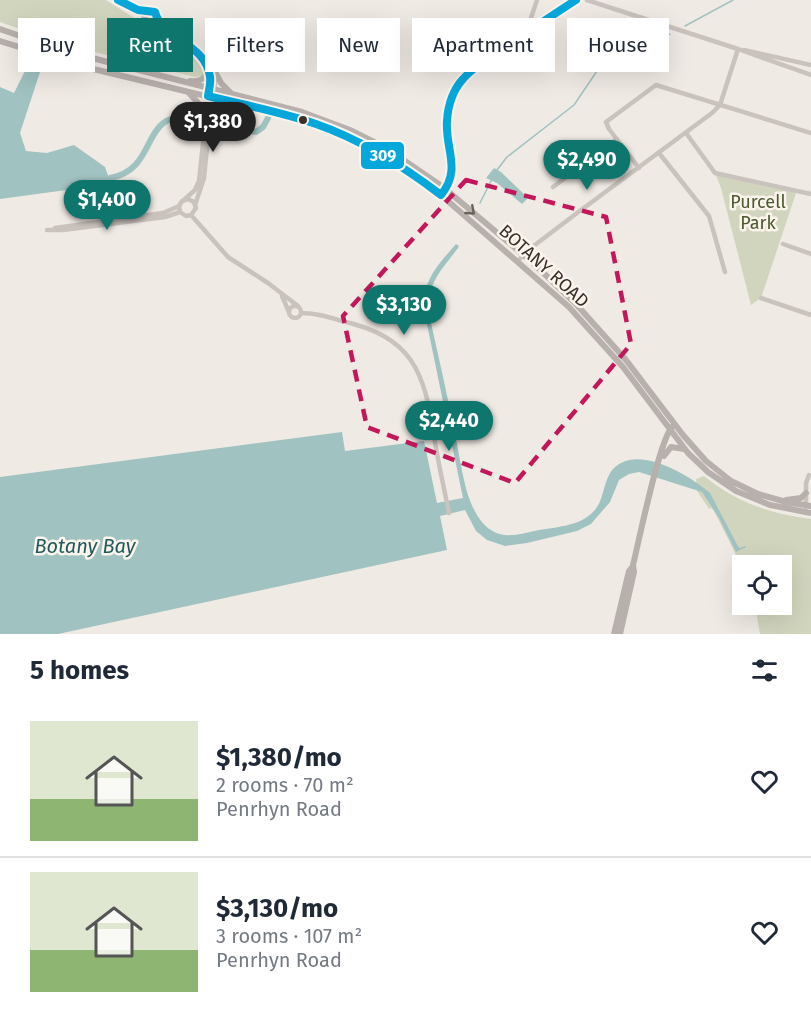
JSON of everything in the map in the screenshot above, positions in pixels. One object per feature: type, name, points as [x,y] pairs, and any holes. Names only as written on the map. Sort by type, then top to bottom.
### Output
[{"type":"main road","points":[[118,0],[145,14]]},
{"type":"main road","points":[[549,18],[576,0]]},
{"type":"main road","points":[[145,14],[155,12],[156,18]]},
{"type":"main road","points":[[145,14],[146,18]]},
{"type":"main road","points":[[0,29],[61,51],[175,80],[211,93]]},
{"type":"main road","points":[[0,41],[60,61],[186,91],[211,93]]},
{"type":"main road","points":[[193,47],[205,56]]},
{"type":"main road","points":[[193,48],[205,62],[211,93]]},
{"type":"main road","points":[[175,80],[199,81],[205,77],[206,70],[200,57]]},
{"type":"main road","points":[[211,93],[214,79],[212,72]]},
{"type":"main road","points":[[215,72],[221,83],[234,95]]},
{"type":"main road","points":[[443,190],[452,176],[446,116],[454,90],[468,72]]},
{"type":"main road","points":[[186,91],[198,101],[205,122]]},
{"type":"main road","name":"BOTANY ROAD","points":[[211,93],[234,95],[311,115],[350,130],[387,148],[429,177],[520,258],[576,304],[637,374],[685,449],[708,472],[736,491],[770,505],[810,510]]},
{"type":"main road","name":"BOTANY ROAD","points":[[211,93],[263,110],[309,121],[357,140],[399,164],[429,185],[443,190]]},
{"type":"main road","points":[[211,112],[222,105],[263,110]]},
{"type":"main road","points":[[614,634],[634,572],[633,565],[655,478],[672,427]]},
{"type":"main road","name":"BOTANY ROAD","points":[[672,427],[717,470],[744,488],[810,510]]},
{"type":"main road","points":[[660,463],[666,451],[671,447],[685,449]]},
{"type":"main road","points":[[776,500],[798,499],[806,493]]},
{"type":"main road","points":[[620,619],[620,634]]},
{"type":"street","points":[[531,18],[537,0]]},
{"type":"street","points":[[587,0],[811,75]]},
{"type":"street","points":[[738,49],[811,65]]},
{"type":"street","points":[[520,258],[720,105],[738,49]]},
{"type":"street","points":[[789,68],[793,60]]},
{"type":"street","points":[[639,168],[606,122],[656,85],[811,133]]},
{"type":"street","points":[[211,93],[205,122],[201,183],[179,206],[164,215],[63,226],[47,230],[164,215],[180,212],[184,215],[191,214],[196,207],[201,183],[211,112],[211,93]]},
{"type":"street","points":[[686,133],[715,172],[811,194]]},
{"type":"street","points":[[553,187],[617,139]]},
{"type":"street","points":[[659,153],[709,216],[725,272]]},
{"type":"street","points":[[185,199],[191,200],[196,207],[203,227]]},
{"type":"street","points":[[179,206],[180,212]]},
{"type":"street","points":[[191,214],[218,247],[239,266],[268,283],[298,306],[302,313]]},
{"type":"street","points":[[783,244],[811,254]]},
{"type":"street","points":[[281,293],[290,316],[300,317],[302,313]]},
{"type":"street","points":[[761,298],[811,315]]},
{"type":"street","points":[[289,312],[292,307],[298,306]]},
{"type":"street","points":[[302,313],[317,314],[374,330],[390,339],[406,353],[417,369],[425,389],[449,513]]},
{"type":"street","points":[[810,510],[806,493],[809,475],[811,481]]},
{"type":"highlighted area","points":[[466,180],[606,217],[631,344],[515,483],[367,427],[343,316]]},
{"type":"green space","points":[[0,0],[106,0],[134,18],[107,18],[107,55],[95,52],[95,18],[18,18],[18,28],[0,22]]},
{"type":"green space","points":[[193,55],[205,68],[202,76],[195,77],[175,72],[193,72]]},
{"type":"green space","name":"Purcell Park","points":[[715,173],[797,190],[761,298],[751,305],[721,188]]},
{"type":"green space","points":[[704,476],[741,500],[767,510],[811,519],[811,634],[760,634],[757,615],[792,615],[792,555],[736,555],[714,511],[709,509],[697,491],[696,479]]},
{"type":"water","points":[[24,72],[40,72],[20,133],[26,151],[47,153],[74,145],[105,167],[111,184],[0,199],[0,87],[14,93]]},
{"type":"water","points":[[494,168],[528,198],[522,204],[497,183],[486,178]]},
{"type":"water","name":"Botany Bay","points":[[456,244],[458,248],[433,285],[430,293],[429,314],[465,485],[473,508],[483,523],[502,535],[521,534],[573,524],[595,510],[601,500],[610,473],[620,464],[632,460],[646,460],[660,463],[688,477],[710,493],[740,550],[736,552],[719,518],[702,492],[639,472],[629,474],[619,480],[610,502],[591,524],[577,531],[505,546],[487,540],[476,531],[465,510],[440,516],[447,550],[58,634],[0,634],[0,477],[342,432],[345,451],[424,441],[437,503],[463,498],[423,305],[430,278]]},
{"type":"waterway","points":[[685,26],[733,0]]},
{"type":"waterway","points":[[497,170],[507,157],[574,105],[597,71],[670,34]]},
{"type":"waterway","points":[[110,178],[126,172],[137,163],[157,130],[165,122],[177,117],[195,118]]},
{"type":"waterway","points":[[218,124],[256,132],[263,127],[268,118]]},
{"type":"waterway","points":[[480,203],[492,179]]},
{"type":"waterway","points":[[739,549],[745,547]]},
{"type":"transit line","name":"309","points":[[118,0],[138,10],[155,12],[166,29],[201,56],[210,77],[208,96],[289,116],[333,130],[382,155],[441,195],[451,177],[447,121],[452,98],[459,83],[484,61],[576,0]]}]
